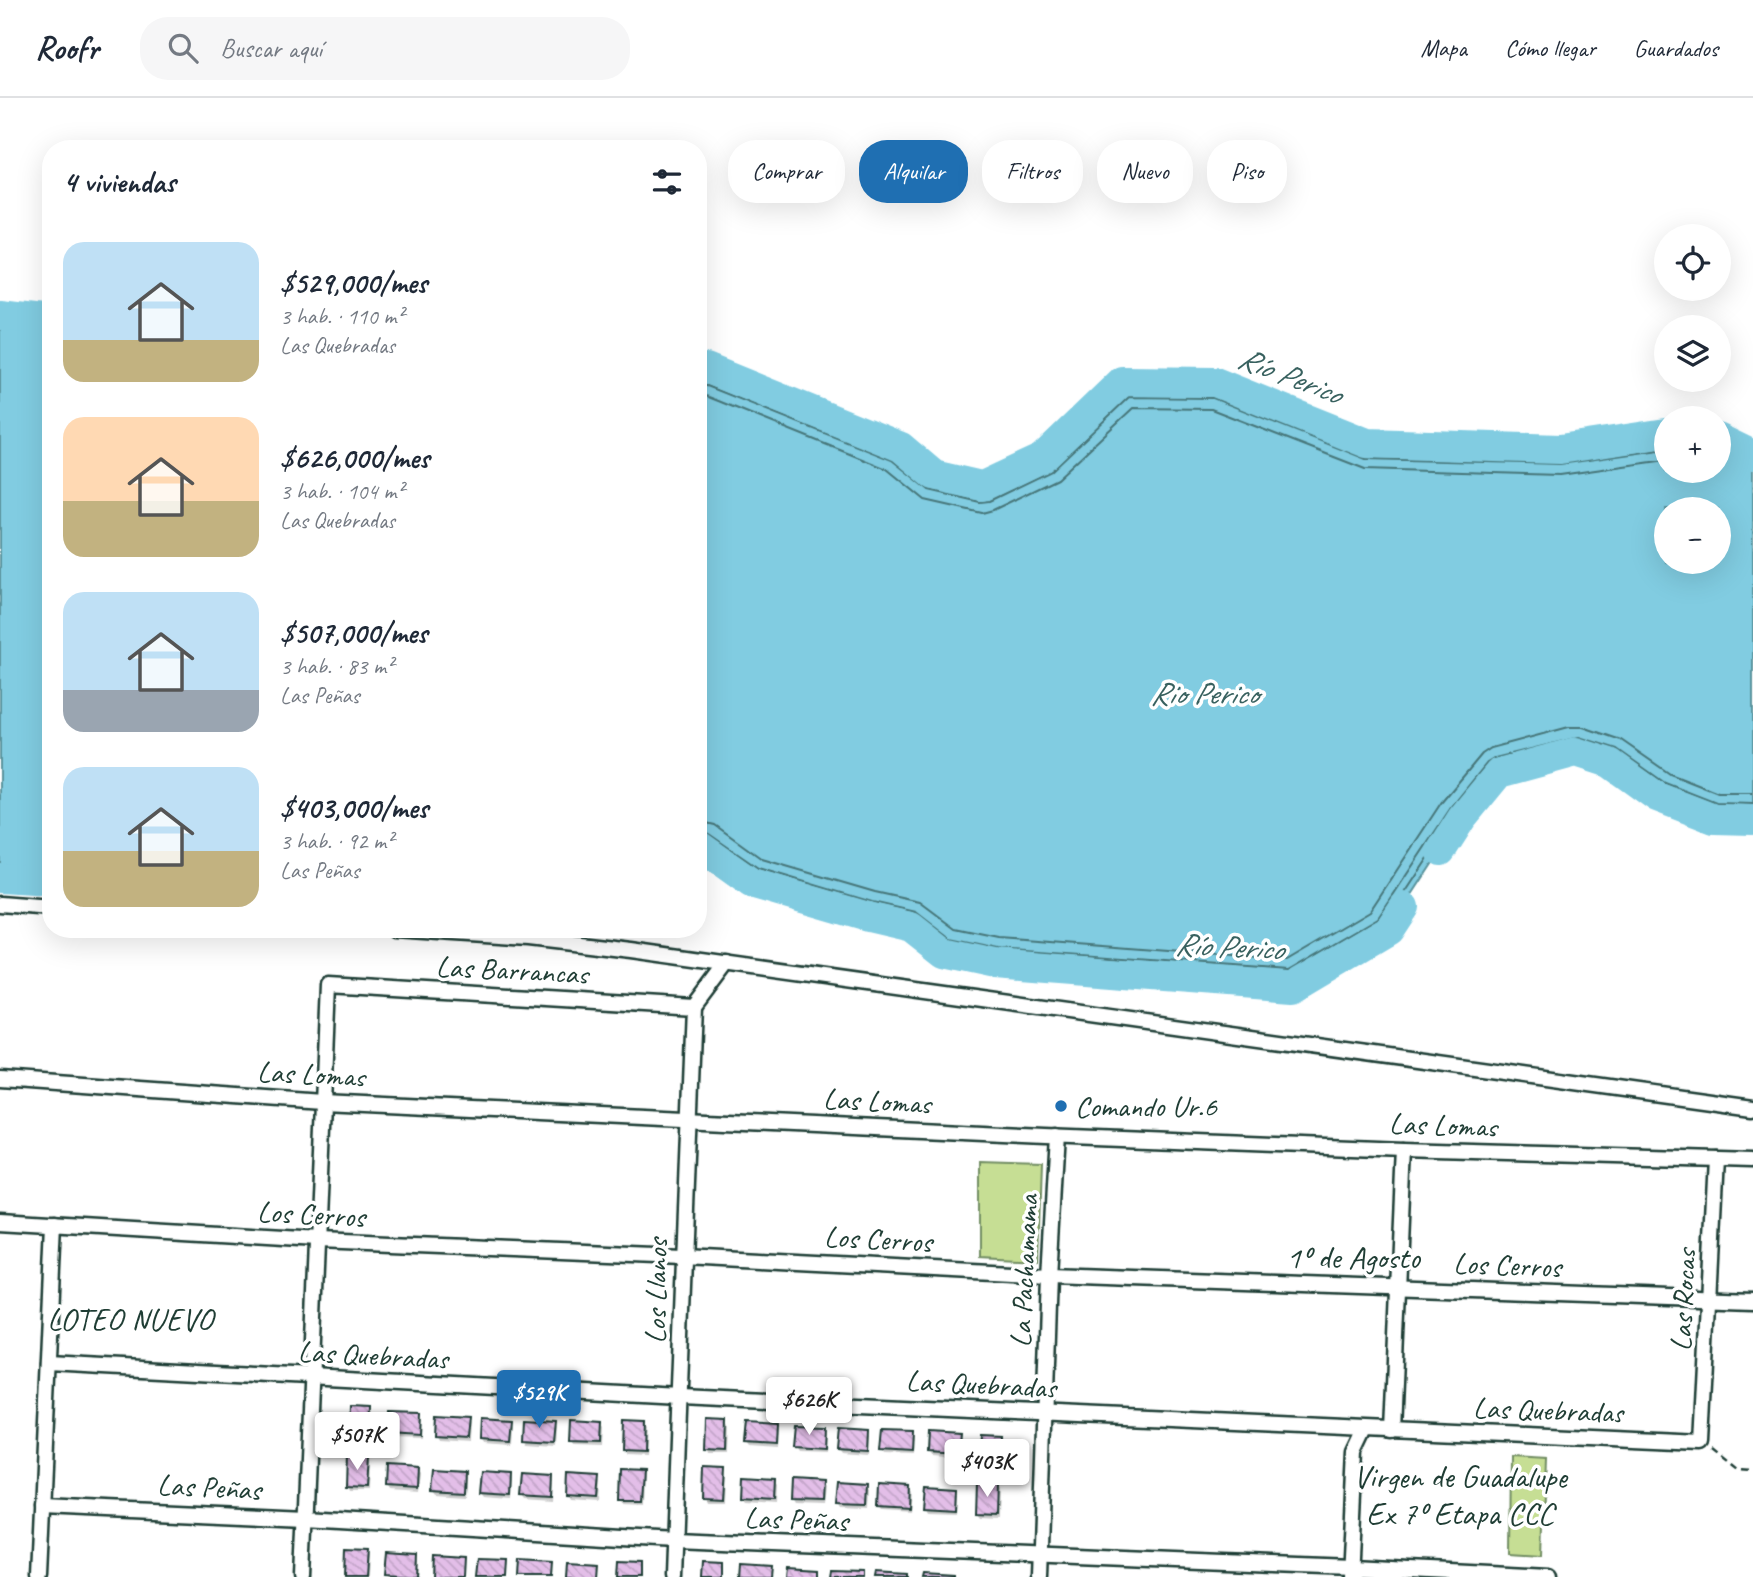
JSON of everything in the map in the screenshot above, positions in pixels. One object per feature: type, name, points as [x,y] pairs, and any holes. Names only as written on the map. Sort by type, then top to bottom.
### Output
[{"type":"street","points":[[0,904],[42,907]]},
{"type":"street","points":[[528,938],[727,963],[1753,1107]]},
{"type":"street","points":[[694,1007],[727,963]]},
{"type":"street","name":"Las Barrancas","points":[[322,1102],[328,985],[694,1007]]},
{"type":"street","name":"Los Llanos","points":[[672,1577],[680,1397],[682,1256],[694,1007]]},
{"type":"street","name":"Las Lomas","points":[[0,1079],[322,1102],[1057,1136],[1753,1160]]},
{"type":"street","points":[[303,1577],[322,1102]]},
{"type":"street","name":"La Pachamama","points":[[1039,1577],[1049,1275],[1057,1136]]},
{"type":"street","points":[[1392,1430],[1404,1150]]},
{"type":"street","name":"Las Rocas","points":[[1702,1443],[1716,1159]]},
{"type":"street","name":"Los Cerros","points":[[0,1222],[317,1241],[1049,1275],[1753,1300]]},
{"type":"street","points":[[39,1577],[55,1225]]},
{"type":"street","name":"Las Quebradas","points":[[49,1363],[680,1397],[1702,1443]]},
{"type":"street","points":[[1350,1572],[1356,1452],[1367,1429]]},
{"type":"street","name":"Las Peñas","points":[[43,1506],[306,1518],[673,1540],[1040,1555],[1350,1572],[1548,1577]]},
{"type":"path","points":[[1702,1443],[1739,1471],[1753,1472]]},
{"type":"green space","points":[[980,1162],[1041,1164],[1038,1259],[980,1256]]},
{"type":"green space","points":[[1511,1457],[1546,1459],[1543,1555],[1510,1553]]},
{"type":"water","points":[[0,315],[42,320],[42,880],[0,878]]},
{"type":"water","name":"Rio Perico","points":[[707,368],[901,447],[934,475],[982,486],[1042,458],[1122,381],[1215,382],[1367,443],[1560,449],[1654,435],[1654,483],[1731,483],[1731,444],[1753,455],[1753,820],[1714,819],[1657,797],[1610,763],[1576,752],[1499,773],[1462,818],[1389,930],[1293,987],[995,964],[944,953],[911,927],[751,883],[707,851]]},
{"type":"building","points":[[350,1406],[371,1407],[370,1438],[349,1438]]},
{"type":"building","points":[[389,1412],[421,1413],[420,1435],[388,1433]]},
{"type":"building","points":[[436,1415],[468,1417],[466,1438],[435,1436]]},
{"type":"building","points":[[480,1418],[512,1420],[510,1441],[479,1439]]},
{"type":"building","points":[[524,1419],[556,1421],[554,1442],[523,1440]]},
{"type":"building","points":[[707,1419],[728,1420],[727,1451],[706,1450]]},
{"type":"building","points":[[571,1420],[602,1422],[601,1443],[570,1442]]},
{"type":"building","points":[[623,1420],[644,1421],[643,1452],[622,1451]]},
{"type":"building","points":[[747,1422],[778,1424],[777,1445],[745,1443]]},
{"type":"building","points":[[794,1426],[825,1427],[824,1449],[792,1447]]},
{"type":"building","points":[[838,1428],[869,1430],[868,1451],[836,1449]]},
{"type":"building","points":[[882,1430],[913,1431],[912,1453],[880,1451]]},
{"type":"building","points":[[928,1431],[960,1433],[958,1454],[927,1452]]},
{"type":"building","points":[[980,1435],[1001,1436],[1000,1467],[978,1466]]},
{"type":"building","points":[[347,1455],[369,1457],[367,1488],[346,1487]]},
{"type":"building","points":[[387,1466],[418,1468],[417,1489],[386,1487]]},
{"type":"building","points":[[704,1467],[726,1468],[724,1499],[703,1498]]},
{"type":"building","points":[[434,1469],[465,1471],[464,1492],[432,1490]]},
{"type":"building","points":[[620,1469],[642,1470],[640,1501],[619,1501]]},
{"type":"building","points":[[480,1472],[511,1474],[510,1495],[478,1493]]},
{"type":"building","points":[[522,1474],[553,1476],[552,1497],[520,1495]]},
{"type":"building","points":[[568,1475],[600,1477],[598,1498],[567,1496]]},
{"type":"building","points":[[744,1476],[775,1478],[774,1499],[743,1497]]},
{"type":"building","points":[[791,1480],[822,1482],[821,1502],[790,1501]]},
{"type":"building","points":[[837,1482],[868,1484],[867,1505],[835,1504]]},
{"type":"building","points":[[977,1483],[998,1484],[997,1515],[976,1514]]},
{"type":"building","points":[[879,1484],[910,1486],[909,1508],[878,1506]]},
{"type":"building","points":[[926,1486],[957,1488],[956,1509],[924,1507]]},
{"type":"building","points":[[346,1547],[368,1548],[366,1577],[345,1577]]},
{"type":"building","points":[[386,1553],[417,1555],[416,1576],[384,1574]]},
{"type":"building","points":[[432,1556],[464,1558],[463,1577],[431,1577]]},
{"type":"building","points":[[477,1559],[508,1560],[507,1577],[475,1577]]},
{"type":"building","points":[[520,1560],[552,1562],[551,1577],[519,1577]]},
{"type":"building","points":[[567,1561],[599,1563],[598,1577],[566,1577]]},
{"type":"building","points":[[619,1561],[640,1562],[640,1577],[618,1577]]},
{"type":"building","points":[[703,1561],[724,1562],[724,1577],[702,1577]]},
{"type":"building","points":[[741,1564],[772,1566],[771,1577],[740,1577]]},
{"type":"building","points":[[788,1568],[819,1570],[819,1577],[787,1577]]},
{"type":"building","points":[[832,1571],[863,1572],[863,1577],[831,1577]]},
{"type":"building","points":[[876,1572],[907,1574],[907,1577],[875,1577]]},
{"type":"building","points":[[923,1573],[954,1575],[954,1577],[922,1577]]},
{"type":"waterway","name":"Río Perico","points":[[0,315],[42,320]]},
{"type":"waterway","name":"Río Perico","points":[[707,368],[901,447],[934,475],[982,486],[1042,458],[1122,381],[1215,382],[1367,443],[1560,449],[1654,435]]},
{"type":"waterway","name":"Río Perico","points":[[1731,444],[1753,455]]},
{"type":"waterway","name":"Río Perico","points":[[1441,851],[1462,818],[1499,773],[1576,752],[1610,763],[1657,797],[1714,819],[1753,820]]},
{"type":"waterway","name":"Río Perico","points":[[707,851],[751,883],[911,927],[944,953],[995,964],[1293,987],[1389,930],[1404,907]]},
{"type":"waterway","name":"Río Perico","points":[[0,878],[42,880]]},
{"type":"place","name":"Comando Ur.6","points":[[1061,1106]]},
{"type":"district","name":"1º de Agosto","points":[[1353,1257]]},
{"type":"district","name":"LOTEO NUEVO","points":[[130,1319]]},
{"type":"district","name":"Virgen de Guadalupe Ex 7º Etapa CCC","points":[[1460,1494]]}]
